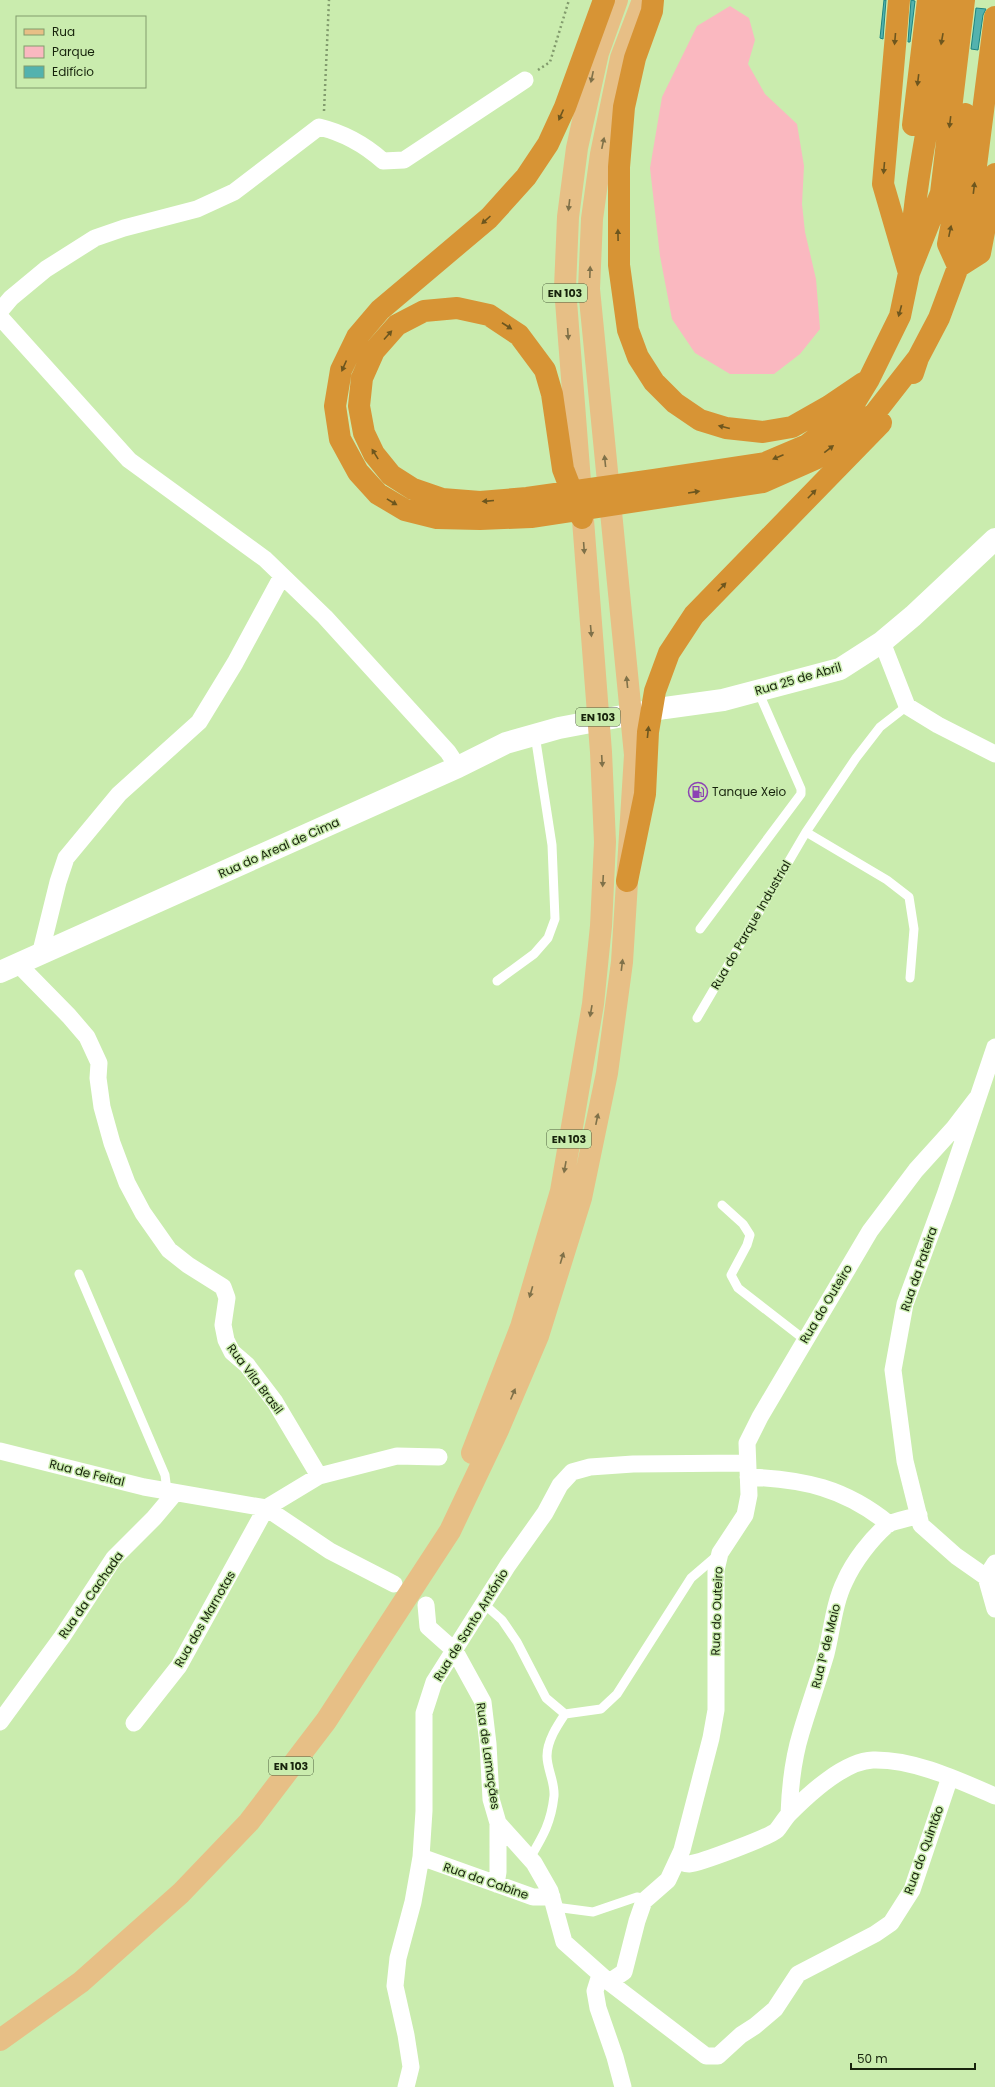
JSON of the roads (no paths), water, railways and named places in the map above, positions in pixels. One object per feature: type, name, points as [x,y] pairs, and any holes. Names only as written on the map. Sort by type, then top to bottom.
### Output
[{"type":"highway","points":[[604,0],[565,106],[548,144],[526,177],[489,218],[380,310],[357,337],[341,370],[335,406],[340,439],[358,472],[378,494],[405,510],[437,518],[480,520],[529,507],[655,489],[763,482],[815,459],[875,413],[918,358],[939,318],[958,267],[971,205],[995,17]]},
{"type":"highway","points":[[653,0],[652,11],[635,58],[624,107],[619,167],[619,265],[628,330],[638,357],[654,382],[675,403],[700,420],[726,428],[763,432],[792,427],[829,406],[869,379]]},
{"type":"highway","points":[[899,0],[883,184],[909,273]]},
{"type":"highway","points":[[909,273],[905,188],[928,0]]},
{"type":"highway","points":[[655,489],[765,463],[807,445],[847,416],[869,379],[900,316],[909,273],[911,241],[926,125],[945,24],[947,0]]},
{"type":"highway","points":[[909,273],[941,193],[964,0]]},
{"type":"highway","points":[[958,267],[948,244],[958,191],[968,79],[978,0]]},
{"type":"highway","points":[[958,267],[980,253],[995,174]]},
{"type":"highway","points":[[958,267],[988,256],[995,233]]},
{"type":"highway","points":[[529,507],[442,499],[413,489],[391,475],[374,454],[364,433],[359,406],[362,378],[374,351],[397,325],[424,312],[457,308],[489,315],[519,335],[545,370],[552,394],[563,469],[582,518]]},
{"type":"highway","points":[[627,881],[645,794],[648,732],[655,691],[669,653],[694,615],[882,422],[908,390],[918,358]]},
{"type":"main road","name":"EN 103","points":[[387,1628],[441,1525],[484,1425],[521,1326],[562,1183],[592,1004],[601,926],[605,842],[601,752],[564,288],[568,217],[577,148],[598,53],[617,0]]},
{"type":"main road","name":"EN 103","points":[[0,2040],[81,1982],[181,1892],[249,1822],[326,1721],[450,1531],[498,1430],[538,1336],[581,1198],[607,1073],[622,962],[635,755],[589,289],[592,219],[601,154],[621,58],[643,0]]},
{"type":"main road","name":"Rua 25 de Abril","points":[[559,728],[665,708],[723,700],[840,669],[882,642],[914,616],[995,539]]},
{"type":"main road","name":"Rua do Areal de Cima","points":[[9,968],[458,767],[506,743],[559,728]]},
{"type":"street","points":[[0,311],[11,298],[46,269],[95,238],[124,228],[197,209],[234,192],[318,127],[335,131],[364,145],[384,161],[404,160],[525,80]]},
{"type":"street","points":[[0,317],[129,460],[265,560],[325,617],[448,752],[458,767]]},
{"type":"street","points":[[40,955],[58,882],[66,858],[120,794],[199,722],[235,663],[282,576]]},
{"type":"street","points":[[882,642],[907,706],[938,725],[995,754]]},
{"type":"street","name":"Rua Vila Brasil","points":[[9,968],[69,1016],[87,1037],[99,1063],[98,1078],[102,1107],[112,1143],[127,1183],[143,1213],[169,1250],[188,1265],[223,1287],[227,1298],[224,1325],[226,1340],[232,1352],[247,1365],[275,1402],[319,1476]]},
{"type":"street","name":"Rua da Pateira","points":[[986,1577],[956,1556],[921,1525],[905,1461],[893,1370],[905,1304],[945,1195],[976,1098],[995,1047]]},
{"type":"street","name":"Rua do Outeiro","points":[[605,1978],[624,1972],[637,1921],[647,1899],[668,1880],[677,1861],[696,1800],[716,1710],[716,1570],[720,1553],[745,1515],[749,1495],[747,1443],[760,1417],[870,1231],[916,1170],[954,1128],[976,1098]]},
{"type":"street","name":"Rua de Feital","points":[[0,1451],[171,1492]]},
{"type":"street","points":[[266,1508],[319,1476],[397,1456],[439,1457]]},
{"type":"street","name":"Rua de Santo António","points":[[406,2087],[411,2067],[406,2035],[395,1986],[398,1958],[413,1902],[421,1857],[424,1811],[424,1713],[434,1682],[455,1652],[508,1564],[545,1513],[560,1485],[572,1472],[590,1467],[634,1464],[747,1470],[773,1478],[809,1483],[869,1508],[889,1524]]},
{"type":"street","points":[[171,1492],[266,1508],[330,1551],[394,1584]]},
{"type":"street","name":"Rua da Cachada","points":[[0,1722],[62,1637],[114,1558],[154,1518],[171,1492]]},
{"type":"street","name":"Rua dos Marnotas","points":[[134,1723],[179,1666],[266,1508]]},
{"type":"street","points":[[889,1524],[908,1520],[919,1515]]},
{"type":"street","name":"Rua 1º de Maio","points":[[789,1814],[795,1761],[801,1733],[833,1628],[838,1598],[845,1580],[858,1559],[889,1524]]},
{"type":"street","points":[[995,1563],[986,1577],[995,1609]]},
{"type":"street","name":"Rua de Lamaçães","points":[[426,1605],[428,1627],[455,1652],[483,1702],[488,1744],[491,1799],[498,1823],[530,1858],[553,1902],[564,1942],[605,1978]]},
{"type":"street","points":[[677,1861],[688,1864],[707,1860],[776,1832],[789,1814],[823,1783],[847,1768],[871,1760],[900,1762],[950,1777],[995,1796]]},
{"type":"street","name":"Rua do Quintão","points":[[605,1978],[706,2056],[718,2056],[741,2035],[755,2026],[775,2009],[798,1974],[875,1934],[891,1923],[912,1890],[950,1777]]},
{"type":"street","points":[[496,1884],[498,1872],[498,1823]]},
{"type":"street","name":"Rua da Cabine","points":[[421,1857],[533,1897],[553,1902]]},
{"type":"street","points":[[605,1978],[595,1991],[598,2008],[615,2057],[623,2087]]},
{"type":"lane","points":[[700,929],[801,794],[801,789],[758,691]]},
{"type":"lane","name":"Rua do Parque Industrial","points":[[697,1018],[806,832],[856,758],[880,727],[907,706]]},
{"type":"lane","points":[[497,981],[534,954],[548,938],[555,920],[552,846],[535,735]]},
{"type":"lane","points":[[806,832],[888,880],[910,898],[914,929],[910,978]]},
{"type":"lane","points":[[722,1205],[743,1224],[750,1235],[747,1245],[731,1275],[738,1288],[805,1340]]},
{"type":"lane","points":[[79,1274],[171,1492]]},
{"type":"lane","points":[[530,1858],[548,1828],[554,1794],[553,1778],[547,1756],[554,1731],[566,1714],[601,1709],[617,1694],[691,1578],[720,1553]]},
{"type":"lane","points":[[484,1604],[502,1620],[517,1642],[546,1698],[566,1714]]},
{"type":"lane","points":[[553,1902],[593,1912],[637,1897],[647,1899]]},
{"type":"place","name":"Tanque Xeio","points":[[698,792]]}]
